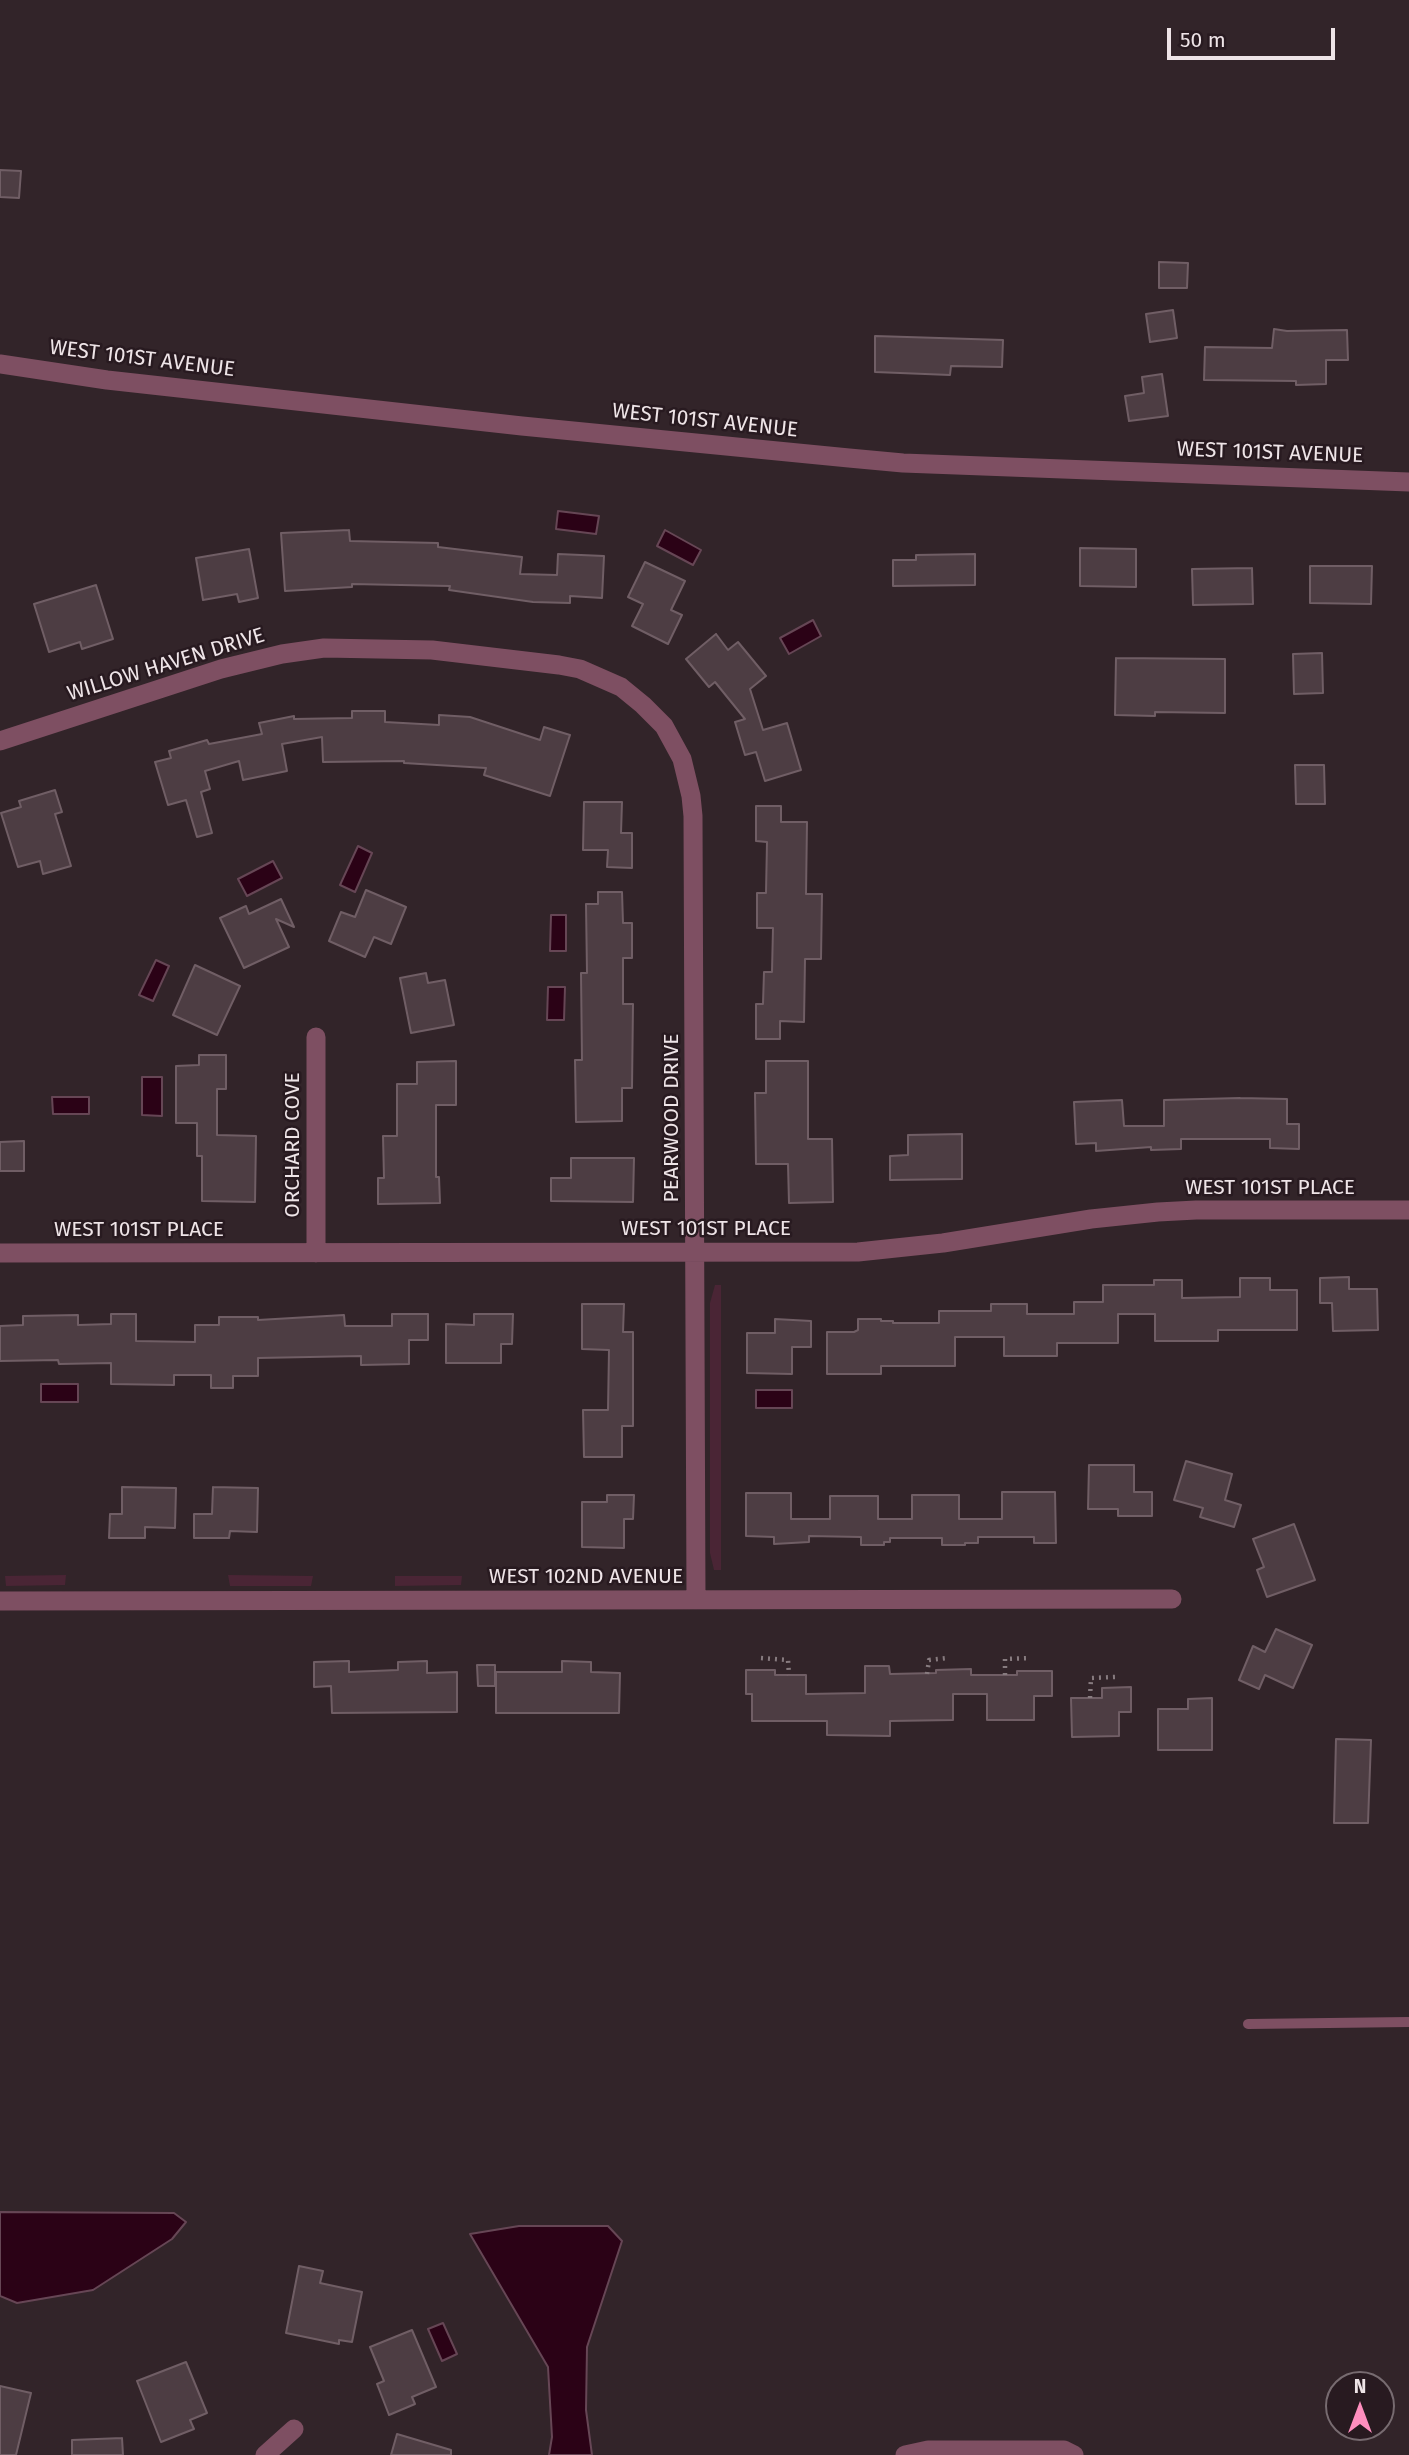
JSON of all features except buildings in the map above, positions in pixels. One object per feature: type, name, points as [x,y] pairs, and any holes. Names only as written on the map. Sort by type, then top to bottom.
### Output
[{"type":"street","name":"WEST 101ST AVENUE","points":[[0,364],[107,380],[522,426],[876,461],[1409,482]]},
{"type":"street","name":"WILLOW HAVEN DRIVE","points":[[0,741],[221,669],[282,654],[324,648],[432,650],[559,664],[580,669],[621,687],[664,726]]},
{"type":"street","name":"PEARWOOD DRIVE","points":[[664,726],[685,768],[693,816],[696,1599]]},
{"type":"street","name":"ORCHARD COVE","points":[[316,1037],[316,1253]]},
{"type":"street","name":"WEST 101ST PLACE","points":[[0,1253],[830,1252],[899,1249],[1091,1219],[1187,1210],[1409,1210]]},
{"type":"street","name":"WEST 102ND AVENUE","points":[[0,1601],[1172,1599]]},
{"type":"street","points":[[265,2455],[294,2429]]},
{"type":"street","points":[[905,2455],[928,2450],[1064,2450],[1074,2455]]},
{"type":"lane","points":[[1248,2024],[1409,2022]]},
{"type":"path","points":[[761,1658],[788,1660],[789,1675]]},
{"type":"path","points":[[927,1674],[929,1660],[948,1658]]},
{"type":"path","points":[[1005,1675],[1006,1659],[1030,1658]]},
{"type":"path","points":[[1090,1698],[1091,1678],[1115,1677]]},
{"type":"shaded area","points":[[558,511],[599,516],[596,534],[556,529]]},
{"type":"shaded area","points":[[665,530],[701,550],[693,565],[657,546]]},
{"type":"shaded area","points":[[813,620],[821,636],[789,654],[780,638]]},
{"type":"shaded area","points":[[358,846],[372,853],[355,892],[340,885]]},
{"type":"shaded area","points":[[273,861],[282,878],[247,896],[238,879]]},
{"type":"shaded area","points":[[551,915],[566,915],[566,951],[550,951]]},
{"type":"shaded area","points":[[156,960],[169,966],[153,1001],[139,995]]},
{"type":"shaded area","points":[[548,987],[565,987],[564,1020],[547,1020]]},
{"type":"shaded area","points":[[142,1077],[162,1077],[162,1116],[142,1115]]},
{"type":"shaded area","points":[[52,1097],[89,1097],[89,1114],[53,1114]]},
{"type":"shaded area","points":[[715,1285],[721,1285],[721,1570],[714,1570],[710,1553],[710,1303]]},
{"type":"shaded area","points":[[41,1384],[78,1384],[78,1402],[41,1402]]},
{"type":"shaded area","points":[[756,1390],[792,1390],[792,1408],[756,1408]]},
{"type":"shaded area","points":[[66,1575],[65,1585],[6,1586],[5,1576]]},
{"type":"shaded area","points":[[228,1575],[313,1576],[311,1586],[230,1586]]},
{"type":"shaded area","points":[[395,1576],[462,1576],[461,1585],[395,1586]]},
{"type":"shaded area","points":[[0,2212],[174,2213],[186,2222],[172,2239],[93,2290],[17,2303],[0,2296]]},
{"type":"shaded area","points":[[519,2226],[608,2226],[622,2241],[587,2347],[586,2410],[592,2455],[549,2455],[552,2437],[548,2367],[470,2234]]},
{"type":"shaded area","points":[[443,2323],[457,2354],[442,2361],[428,2329]]}]
